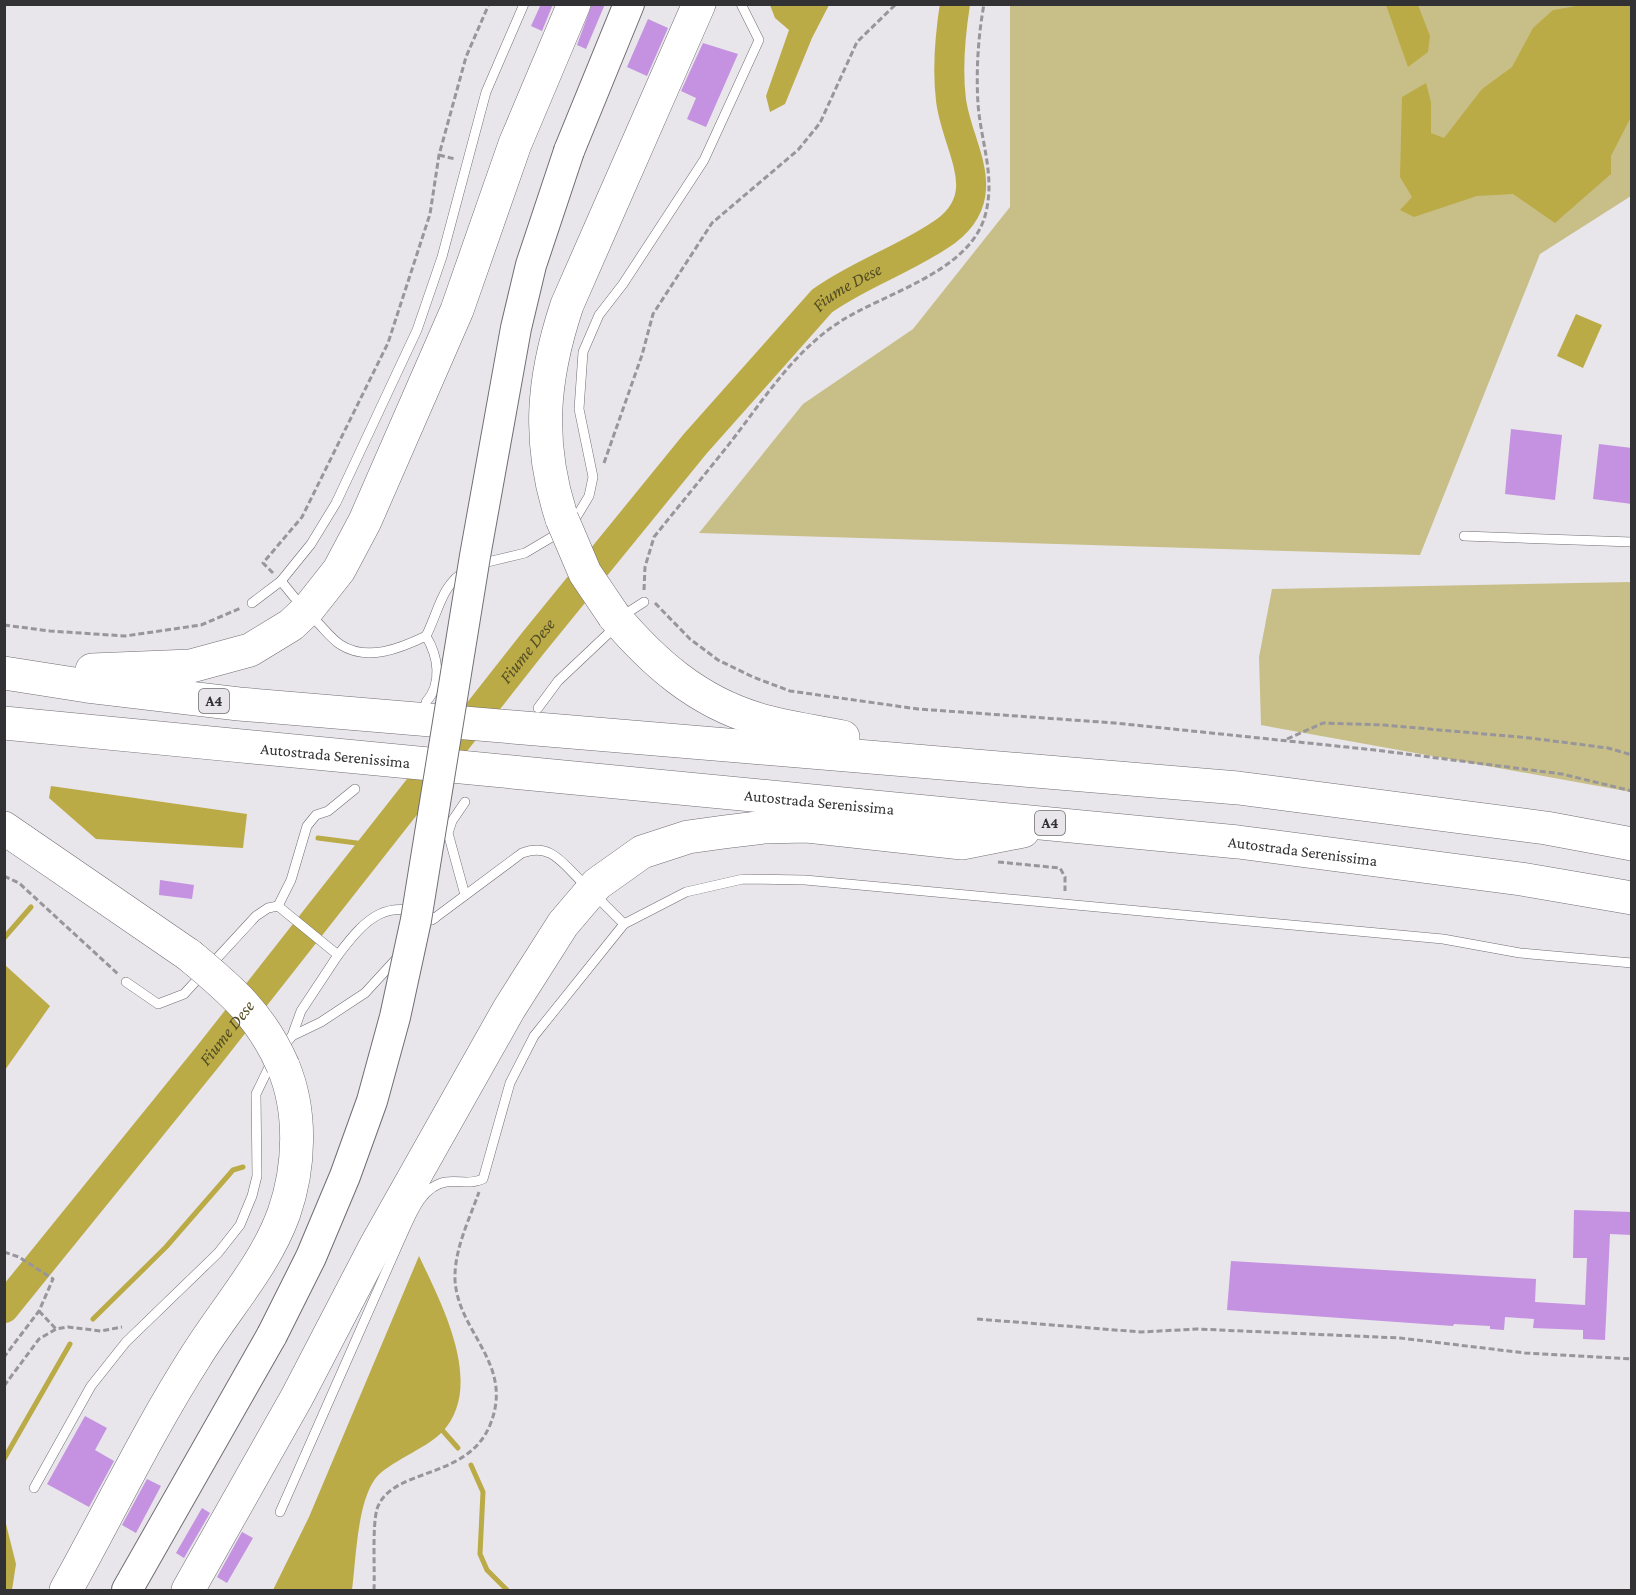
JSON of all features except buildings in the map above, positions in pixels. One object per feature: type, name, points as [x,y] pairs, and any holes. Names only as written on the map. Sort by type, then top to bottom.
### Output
[{"type":"highway","points":[[4,658],[84,670],[191,666],[250,650],[272,639],[309,608],[339,570],[365,521],[457,310],[515,144],[574,4]]},
{"type":"highway","points":[[699,4],[567,305],[550,357],[545,434],[555,497],[585,573],[645,652],[679,681],[716,703],[758,720],[863,741],[990,754],[1064,772]]},
{"type":"highway","name":"A4","points":[[4,673],[87,686],[239,704],[426,712],[486,726],[1238,788],[1546,828],[1632,844]]},
{"type":"highway","name":"Autostrada Serenissima","points":[[4,723],[1058,824],[1380,859],[1521,879],[1632,898]]},
{"type":"highway","points":[[188,1590],[286,1417],[376,1245],[509,1009],[563,924],[597,884],[642,852],[688,837],[724,831],[807,826],[962,843],[1058,824]]},
{"type":"highway","points":[[4,828],[189,955],[239,998],[273,1041],[288,1051],[290,1084],[296,1118],[291,1189],[283,1215],[261,1260],[195,1357],[66,1590]]},
{"type":"main road","points":[[128,1590],[272,1335],[311,1257],[345,1176],[372,1101],[395,1017],[416,920],[475,556],[516,328],[531,265],[568,151],[629,4]]},
{"type":"lane","points":[[252,603],[281,581],[311,544],[336,503],[417,330],[442,257],[486,92],[524,4]]},
{"type":"lane","points":[[314,619],[340,645],[355,651],[372,653],[401,648],[426,636],[443,594],[457,575],[485,561],[525,553],[552,537],[577,516],[589,496],[593,477],[579,409],[583,352],[599,315],[623,284],[704,160],[759,40],[741,4]]},
{"type":"lane","points":[[1464,536],[1632,542]]},
{"type":"lane","points":[[281,581],[294,597]]},
{"type":"lane","points":[[538,708],[558,681],[619,619],[644,602]]},
{"type":"lane","points":[[426,636],[435,651],[437,672],[435,693],[426,712]]},
{"type":"lane","points":[[278,906],[291,879],[307,826],[315,815],[328,811],[355,789]]},
{"type":"lane","points":[[465,802],[452,821],[448,833],[465,895]]},
{"type":"lane","points":[[34,1488],[92,1386],[144,1322],[218,1253],[240,1225],[252,1196],[257,1176],[256,1094],[272,1061],[288,1051],[321,1022],[366,993],[435,918],[522,853],[535,848],[546,850],[583,883]]},
{"type":"lane","points":[[280,1512],[400,1240],[422,1198],[430,1188],[446,1182],[471,1184],[483,1179],[510,1083],[534,1035],[624,924],[686,892],[743,879],[806,880],[1066,906],[1443,939],[1520,953],[1632,963]]},
{"type":"lane","points":[[599,899],[624,924]]},
{"type":"lane","points":[[278,906],[339,955]]},
{"type":"lane","points":[[126,982],[158,1004],[184,994],[256,916],[268,908],[278,906]]},
{"type":"lane","points":[[288,1051],[301,1011],[357,930],[371,917],[403,907],[435,918]]},
{"type":"path","points":[[281,581],[263,563],[302,517],[388,343],[430,214],[439,155],[466,57],[489,4]]},
{"type":"path","points":[[593,477],[610,452],[653,314],[682,268],[712,223],[798,150],[820,123],[857,42],[896,4]]},
{"type":"path","points":[[984,4],[977,66],[978,96],[991,192],[984,219],[968,246],[945,264],[921,280],[840,321],[797,358],[654,537],[645,567],[644,602],[654,601],[690,639],[718,660],[753,678],[790,691],[918,709],[1285,740],[1562,774],[1632,791]]},
{"type":"path","points":[[439,155],[466,161]]},
{"type":"path","points":[[4,625],[50,631],[125,636],[201,625],[252,603]]},
{"type":"path","points":[[1285,740],[1323,723],[1384,725],[1530,738],[1608,748],[1632,755]]},
{"type":"path","points":[[996,862],[1060,868],[1065,877],[1066,906]]},
{"type":"path","points":[[4,876],[19,882],[126,982]]},
{"type":"path","points":[[374,1590],[377,1508],[388,1492],[402,1482],[436,1472],[464,1457],[480,1442],[490,1425],[497,1387],[493,1366],[460,1301],[455,1281],[456,1259],[483,1179]]},
{"type":"path","points":[[4,1252],[20,1257],[53,1279],[39,1311],[4,1358]]},
{"type":"path","points":[[39,1311],[56,1329]]},
{"type":"path","points":[[977,1319],[1141,1332],[1197,1329],[1400,1338],[1525,1353],[1632,1359]]},
{"type":"path","points":[[4,1386],[39,1339],[56,1329],[68,1327],[101,1331],[144,1322]]},
{"type":"shaded area","points":[[1588,4],[1631,5],[1631,117],[1611,156],[1611,174],[1555,223],[1513,194],[1477,196],[1414,217],[1400,210],[1412,197],[1400,177],[1402,97],[1426,83],[1431,102],[1431,133],[1444,138],[1482,89],[1512,67],[1533,28],[1553,10]]},
{"type":"shaded area","points":[[770,5],[829,5],[812,38],[785,104],[770,112],[766,96],[789,30],[775,18]]},
{"type":"shaded area","points":[[1010,5],[1631,5],[1631,196],[1540,254],[1420,555],[699,533],[803,404],[913,329],[1010,207]]},
{"type":"shaded area","points":[[1386,5],[1418,5],[1430,36],[1428,52],[1408,67]]},
{"type":"shaded area","points":[[1576,314],[1602,325],[1583,368],[1557,356]]},
{"type":"shaded area","points":[[1631,582],[1631,792],[1261,725],[1259,657],[1272,589]]},
{"type":"shaded area","points":[[51,786],[247,814],[243,848],[96,839],[49,798]]},
{"type":"shaded area","points":[[5,965],[50,1006],[5,1070]]},
{"type":"shaded area","points":[[419,1256],[448,1320],[455,1344],[460,1368],[460,1392],[455,1413],[435,1438],[389,1467],[375,1479],[364,1503],[361,1517],[352,1590],[273,1590],[309,1517]]},
{"type":"shaded area","points":[[5,1520],[16,1564],[12,1590],[5,1590]]},
{"type":"waterway","name":"Fiume Dese","points":[[4,1308],[209,1055],[533,643],[695,444],[822,301],[852,282],[931,241],[946,231],[961,216],[969,201],[971,186],[969,169],[951,100],[949,76],[955,4]]},
{"type":"waterway","points":[[318,838],[372,845]]},
{"type":"waterway","points":[[4,938],[31,907]]},
{"type":"waterway","points":[[93,1319],[166,1247],[233,1170],[243,1167]]},
{"type":"waterway","points":[[4,1298],[10,1297]]},
{"type":"waterway","points":[[4,1459],[70,1344]]},
{"type":"waterway","points":[[443,1431],[458,1448]]},
{"type":"waterway","points":[[471,1465],[483,1492],[480,1554],[487,1570],[507,1590]]}]
